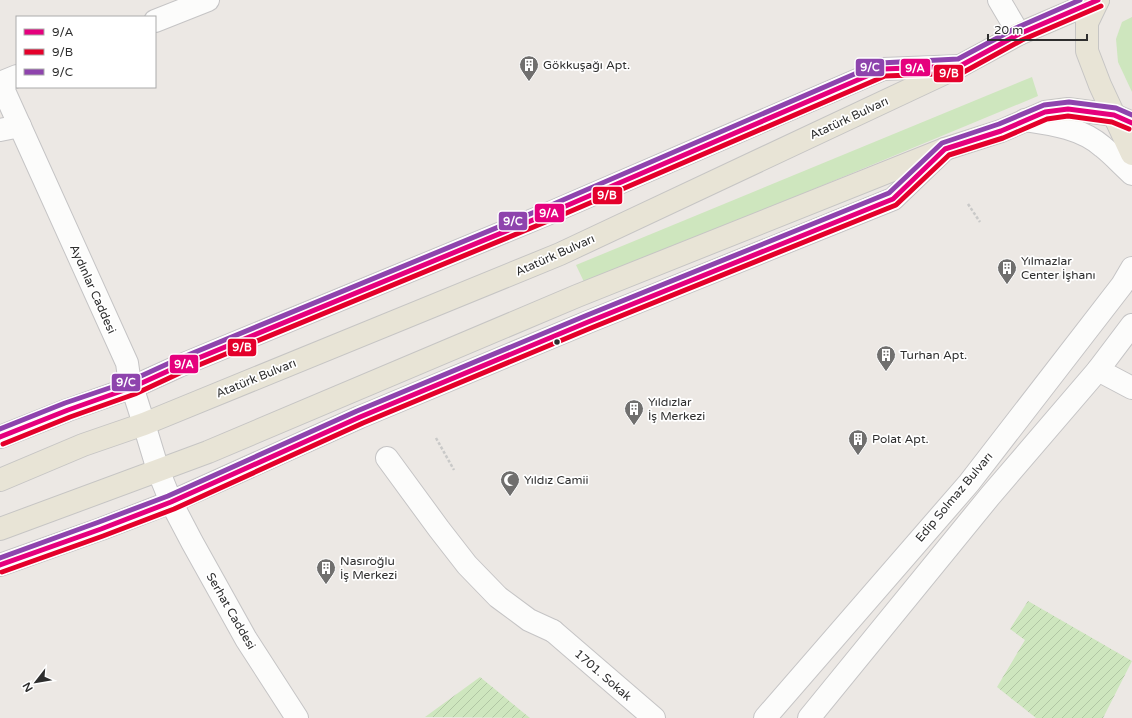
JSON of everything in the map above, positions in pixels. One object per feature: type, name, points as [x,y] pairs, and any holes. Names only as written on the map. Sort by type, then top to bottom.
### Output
[{"type":"main road","name":"Atatürk Bulvarı","points":[[0,480],[83,445],[144,424],[560,254],[960,66],[1019,34],[1098,0]]},
{"type":"main road","points":[[1098,0],[1087,23],[1087,51],[1100,85],[1123,119],[1132,154]]},
{"type":"main road","points":[[0,529],[215,449],[577,296],[946,149],[1001,131],[1045,112],[1068,109],[1123,119]]},
{"type":"street","points":[[156,22],[208,0]]},
{"type":"street","points":[[999,0],[1019,34]]},
{"type":"street","points":[[0,437],[68,410],[133,387],[179,366],[545,215],[883,69],[960,66]]},
{"type":"street","points":[[0,83],[16,76]]},
{"type":"street","name":"Aydınlar Caddesi","points":[[0,83],[10,128],[95,292],[127,363],[129,377],[158,470],[171,502]]},
{"type":"street","points":[[1025,120],[1059,126],[1086,136],[1102,146],[1132,174]]},
{"type":"street","points":[[0,565],[171,502],[367,414],[893,198],[946,149]]},
{"type":"street","name":"Edip Solmaz Bulvarı","points":[[765,718],[969,482],[1122,285],[1132,268]]},
{"type":"street","points":[[810,718],[990,496],[1098,370],[1132,324]]},
{"type":"street","points":[[1098,370],[1132,388]]},
{"type":"street","name":"1701. Sokak","points":[[387,458],[439,530],[472,571],[498,597],[529,620],[553,631],[654,718]]},
{"type":"street","name":"Serhat Caddesi","points":[[171,502],[246,639],[297,718]]},
{"type":"path","points":[[968,204],[980,222]]},
{"type":"path","points":[[436,438],[454,470]]},
{"type":"green space","points":[[1132,17],[1132,92],[1118,62],[1116,39],[1122,22]]},
{"type":"green space","points":[[1032,77],[1038,96],[585,284],[576,265]]},
{"type":"green space","points":[[1028,601],[1132,661],[1103,718],[1036,718],[997,687],[1025,640],[1010,629]]},
{"type":"green space","points":[[480,677],[530,718],[425,717]]},
{"type":"transit line","name":"9/C","points":[[0,429],[65,403],[130,381],[176,360],[542,209],[880,63],[958,59],[1016,28],[1080,0]]},
{"type":"transit line","name":"9/A","points":[[0,437],[68,410],[133,387],[179,366],[545,215],[883,69],[960,66],[1019,34],[1098,0]]},
{"type":"transit line","name":"9/B","points":[[3,444],[70,417],[135,394],[182,372],[548,221],[885,76],[962,73],[1022,40],[1101,6]]},
{"type":"transit line","name":"9/C","points":[[0,558],[168,496],[357,411],[585,316],[889,193],[942,143],[999,124],[1044,105],[1069,102],[1116,108],[1132,115]]},
{"type":"transit line","name":"9/A","points":[[0,565],[171,502],[360,417],[588,322],[893,199],[945,149],[1001,131],[1045,112],[1068,109],[1114,115],[1132,123]]},
{"type":"transit line","name":"9/B","points":[[2,572],[174,509],[363,423],[591,328],[896,205],[949,155],[1003,138],[1047,119],[1068,116],[1112,122],[1129,129]]},
{"type":"place","name":"Gökkuşağı Apt.","points":[[529,82]]},
{"type":"place","name":"Yılmazlar Center İşhanı","points":[[1007,285]]},
{"type":"place","name":"Turhan Apt.","points":[[886,372]]},
{"type":"place","name":"Yıldızlar İş Merkezi","points":[[634,426]]},
{"type":"place","name":"Polat Apt.","points":[[858,456]]},
{"type":"place","name":"Yıldız Camii","points":[[510,497]]},
{"type":"place","name":"Nasıroğlu İş Merkezi","points":[[326,585]]}]
